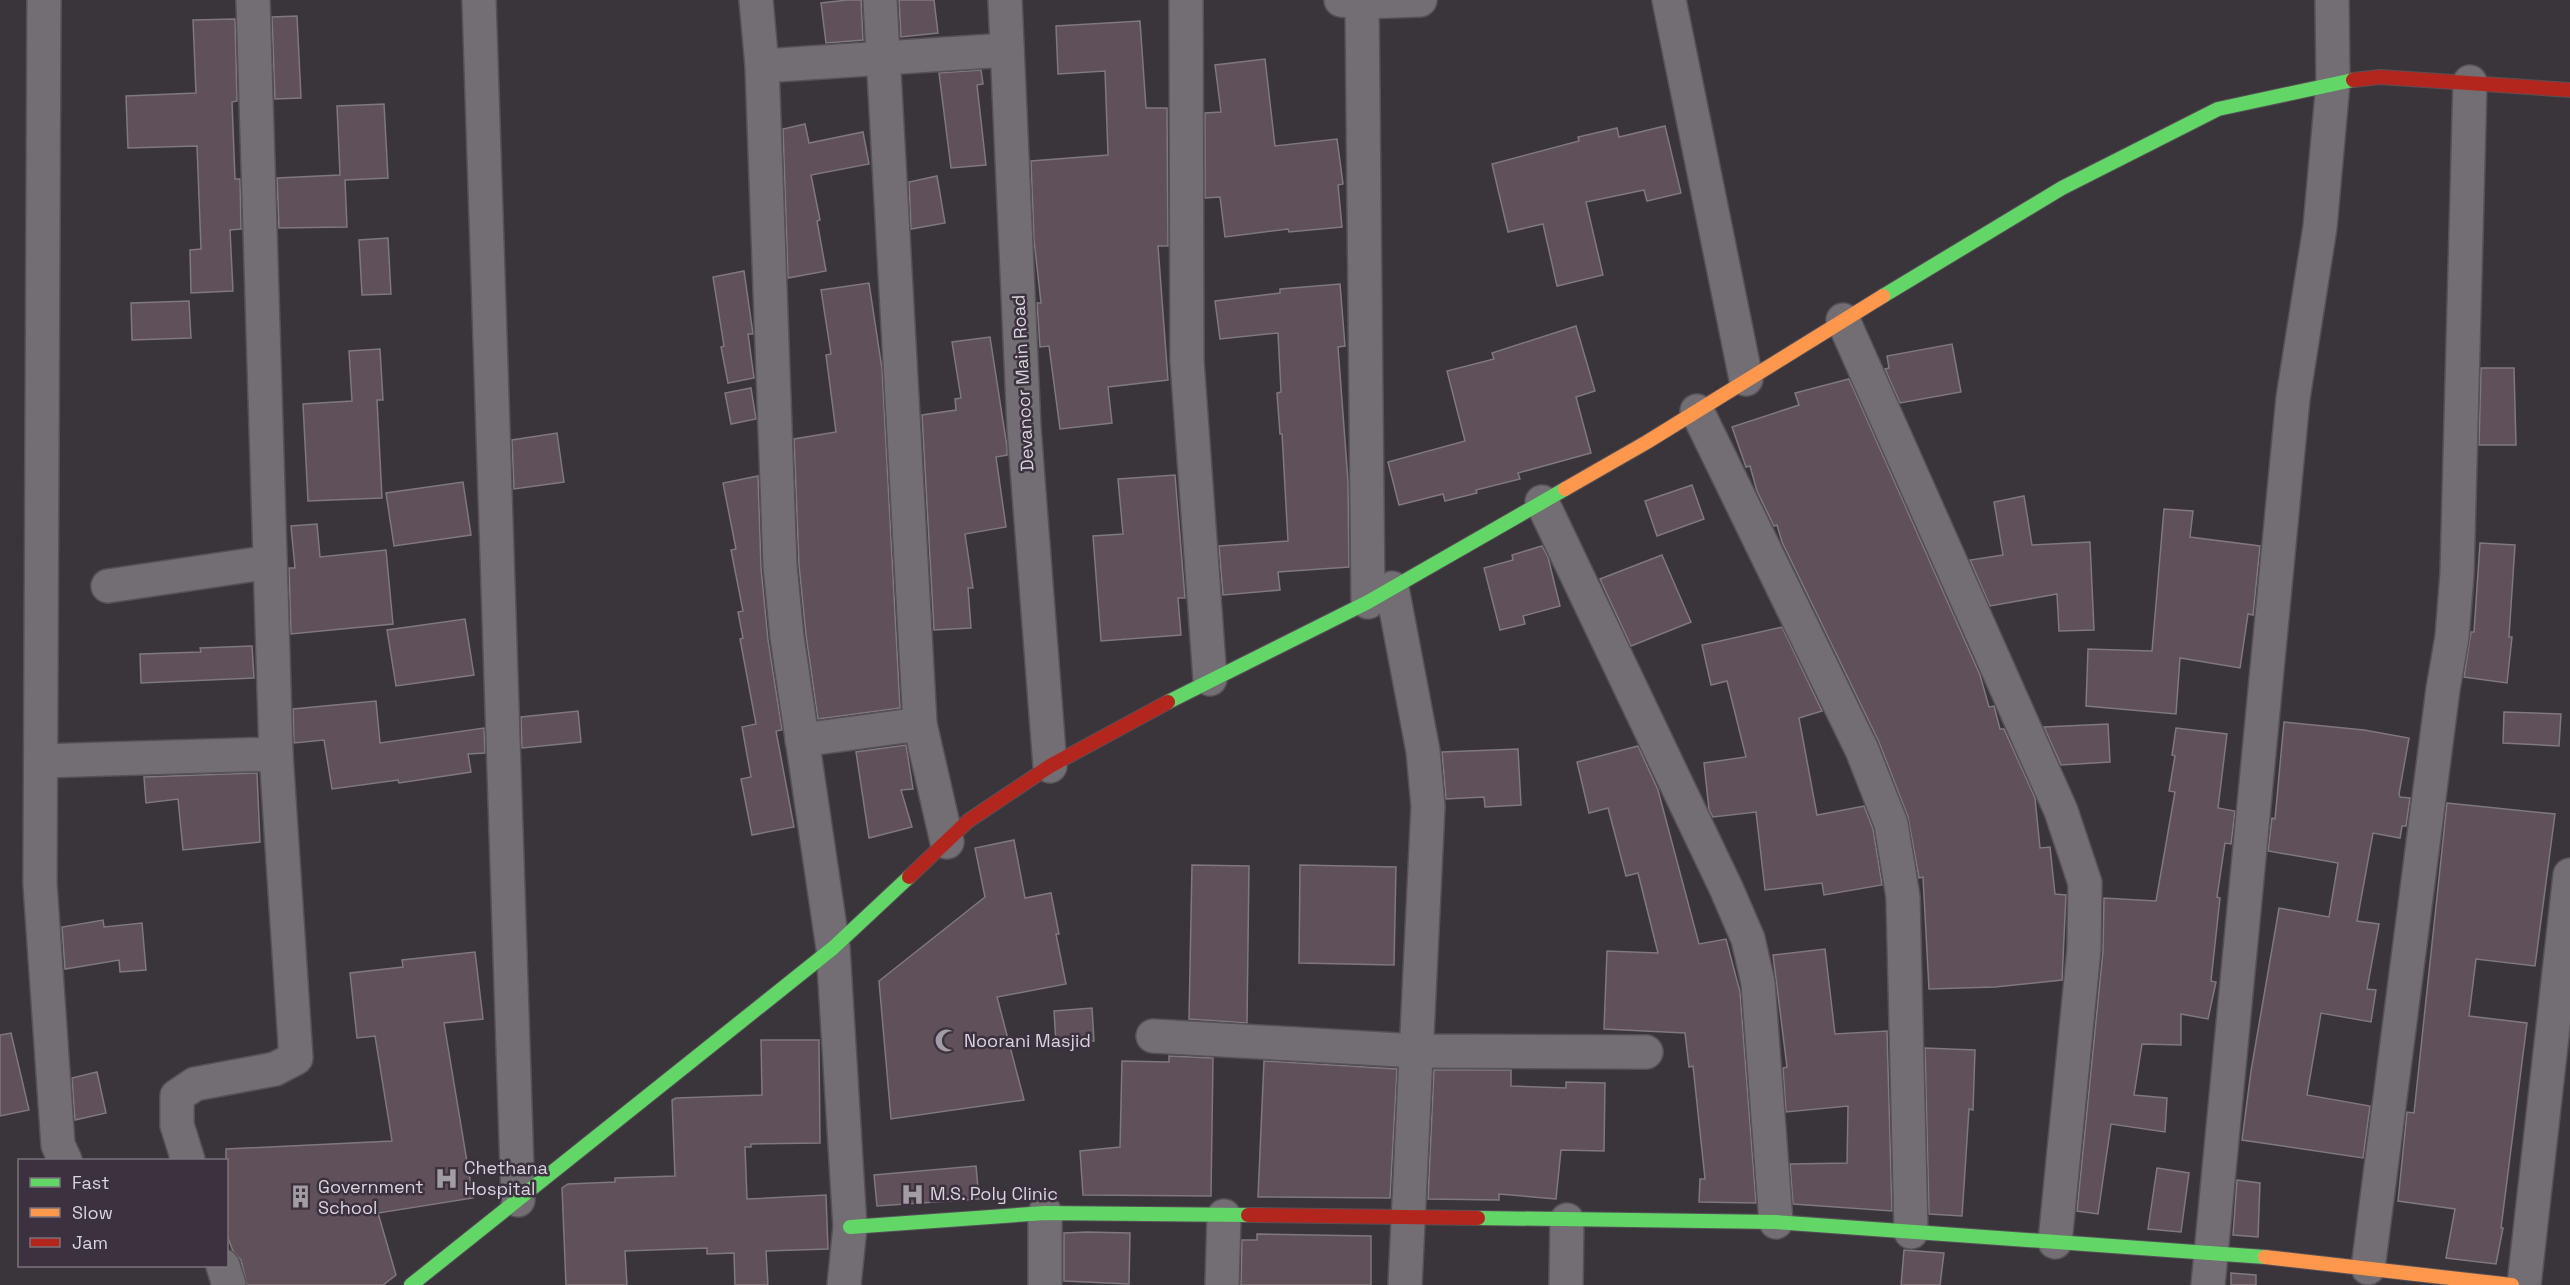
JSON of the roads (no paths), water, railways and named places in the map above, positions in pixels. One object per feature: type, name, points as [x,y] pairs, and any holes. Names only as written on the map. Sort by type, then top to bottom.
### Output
[{"type":"street","points":[[44,0],[40,884],[58,1144],[64,1159]]},
{"type":"street","points":[[187,1159],[177,1125],[177,1096],[195,1084],[275,1069],[296,1058],[276,754],[253,0]]},
{"type":"street","points":[[479,0],[518,1200]]},
{"type":"street","points":[[756,0],[762,66],[780,566],[787,638],[833,948],[850,1227],[844,1285]]},
{"type":"street","points":[[880,0],[920,724],[947,842]]},
{"type":"street","name":"Devanoor Main Road","points":[[1005,0],[1024,428],[1050,766]]},
{"type":"street","points":[[1186,0],[1187,362],[1210,679]]},
{"type":"street","points":[[1405,1285],[1428,806],[1423,751],[1380,595],[1355,1],[1420,0]]},
{"type":"street","points":[[1669,0],[1746,379]]},
{"type":"street","points":[[2208,1285],[2294,398],[2320,227],[2333,83],[2332,0]]},
{"type":"street","points":[[762,66],[1007,50]]},
{"type":"street","points":[[411,1285],[833,948],[968,821],[1050,766],[1210,679],[1380,595],[1647,442],[1746,379],[2062,188],[2218,110],[2333,83],[2380,77],[2570,90]]},
{"type":"street","points":[[2368,1268],[2454,605],[2470,82]]},
{"type":"street","points":[[1843,320],[2061,811],[2085,883],[2084,949],[2055,1242]]},
{"type":"street","points":[[1697,411],[1862,750],[1891,824],[1903,897],[1911,1232]]},
{"type":"street","points":[[1542,502],[1726,888],[1748,939],[1758,983],[1776,1222]]},
{"type":"street","points":[[108,586],[270,562]]},
{"type":"street","points":[[802,740],[920,724]]},
{"type":"street","points":[[41,761],[276,754]]},
{"type":"street","points":[[2524,1285],[2570,875]]},
{"type":"street","points":[[1153,1036],[1417,1052],[1646,1052]]},
{"type":"street","points":[[850,1227],[1045,1213],[1776,1222],[2286,1258],[2512,1285]]},
{"type":"street","points":[[1045,1213],[1045,1285]]},
{"type":"street","points":[[1222,1285],[1224,1216]]},
{"type":"street","points":[[1566,1285],[1567,1220]]},
{"type":"street","points":[[223,1267],[229,1285]]},
{"type":"place","name":"Noorani Masjid","points":[[946,1041]]},
{"type":"place","name":"Chethana Hospital","points":[[446,1178]]},
{"type":"place","name":"M.S. Poly Clinic","points":[[912,1194]]},
{"type":"place","name":"Government School","points":[[300,1197]]}]
